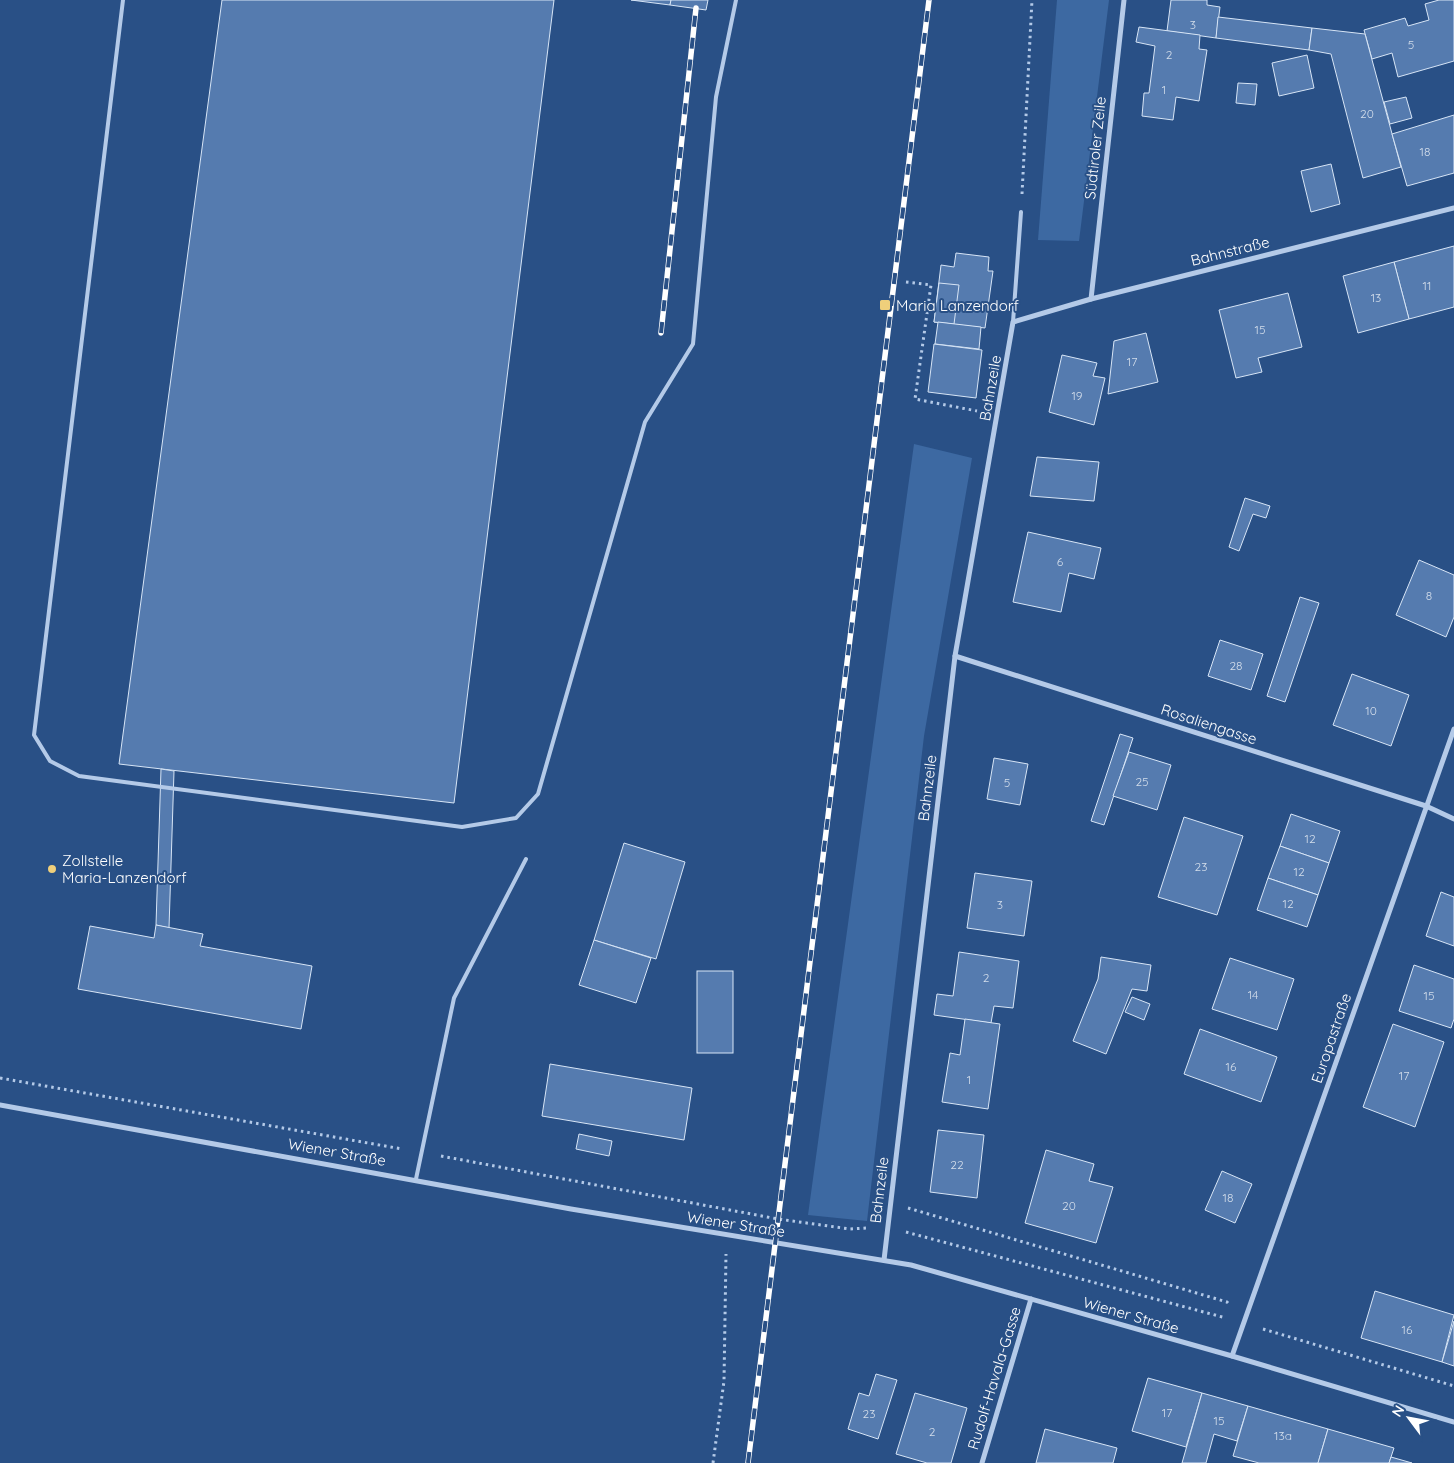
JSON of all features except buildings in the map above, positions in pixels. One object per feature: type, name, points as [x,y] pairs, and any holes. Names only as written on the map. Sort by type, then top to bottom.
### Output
[{"type":"street","name":"Südtiroler Zeile","points":[[1091,299],[1124,0]]},
{"type":"street","name":"Bahnstraße","points":[[1014,322],[1091,299],[1454,208]]},
{"type":"street","name":"Bahnzeile","points":[[884,1260],[956,656],[1014,322]]},
{"type":"street","name":"Rosaliengasse","points":[[956,656],[1426,806],[1454,820]]},
{"type":"street","name":"Europastraße","points":[[1232,1356],[1454,729]]},
{"type":"street","name":"Wiener Straße","points":[[0,1105],[726,1235],[884,1260],[1232,1356],[1454,1422]]},
{"type":"street","name":"Rudolf-Havala-Gasse","points":[[982,1463],[1031,1299]]},
{"type":"lane","points":[[122,0],[34,734],[50,761],[79,776],[462,827],[516,818],[538,794],[646,422],[693,344],[716,97],[736,0]]},
{"type":"lane","points":[[1014,322],[1021,212]]},
{"type":"lane","points":[[416,1179],[454,998],[526,858]]},
{"type":"path","points":[[1021,212],[1032,0]]},
{"type":"path","points":[[906,282],[931,285],[915,398],[998,415]]},
{"type":"path","points":[[0,1078],[778,1219],[850,1229],[887,1227],[1244,1323],[1454,1386]]},
{"type":"path","points":[[890,1202],[1227,1302],[1244,1323]]},
{"type":"path","points":[[713,1463],[724,1381],[726,1235]]},
{"type":"shaded area","points":[[1057,0],[1109,0],[1079,241],[1038,240]]},
{"type":"shaded area","points":[[914,444],[972,458],[924,736],[867,1221],[808,1215]]},
{"type":"railway","points":[[748,1463],[929,0]]},
{"type":"railway","points":[[661,333],[696,8]]},
{"type":"place","name":"Maria Lanzendorf","points":[[885,305]]},
{"type":"place","name":"Zollstelle Maria-Lanzendorf","points":[[52,869]]}]
